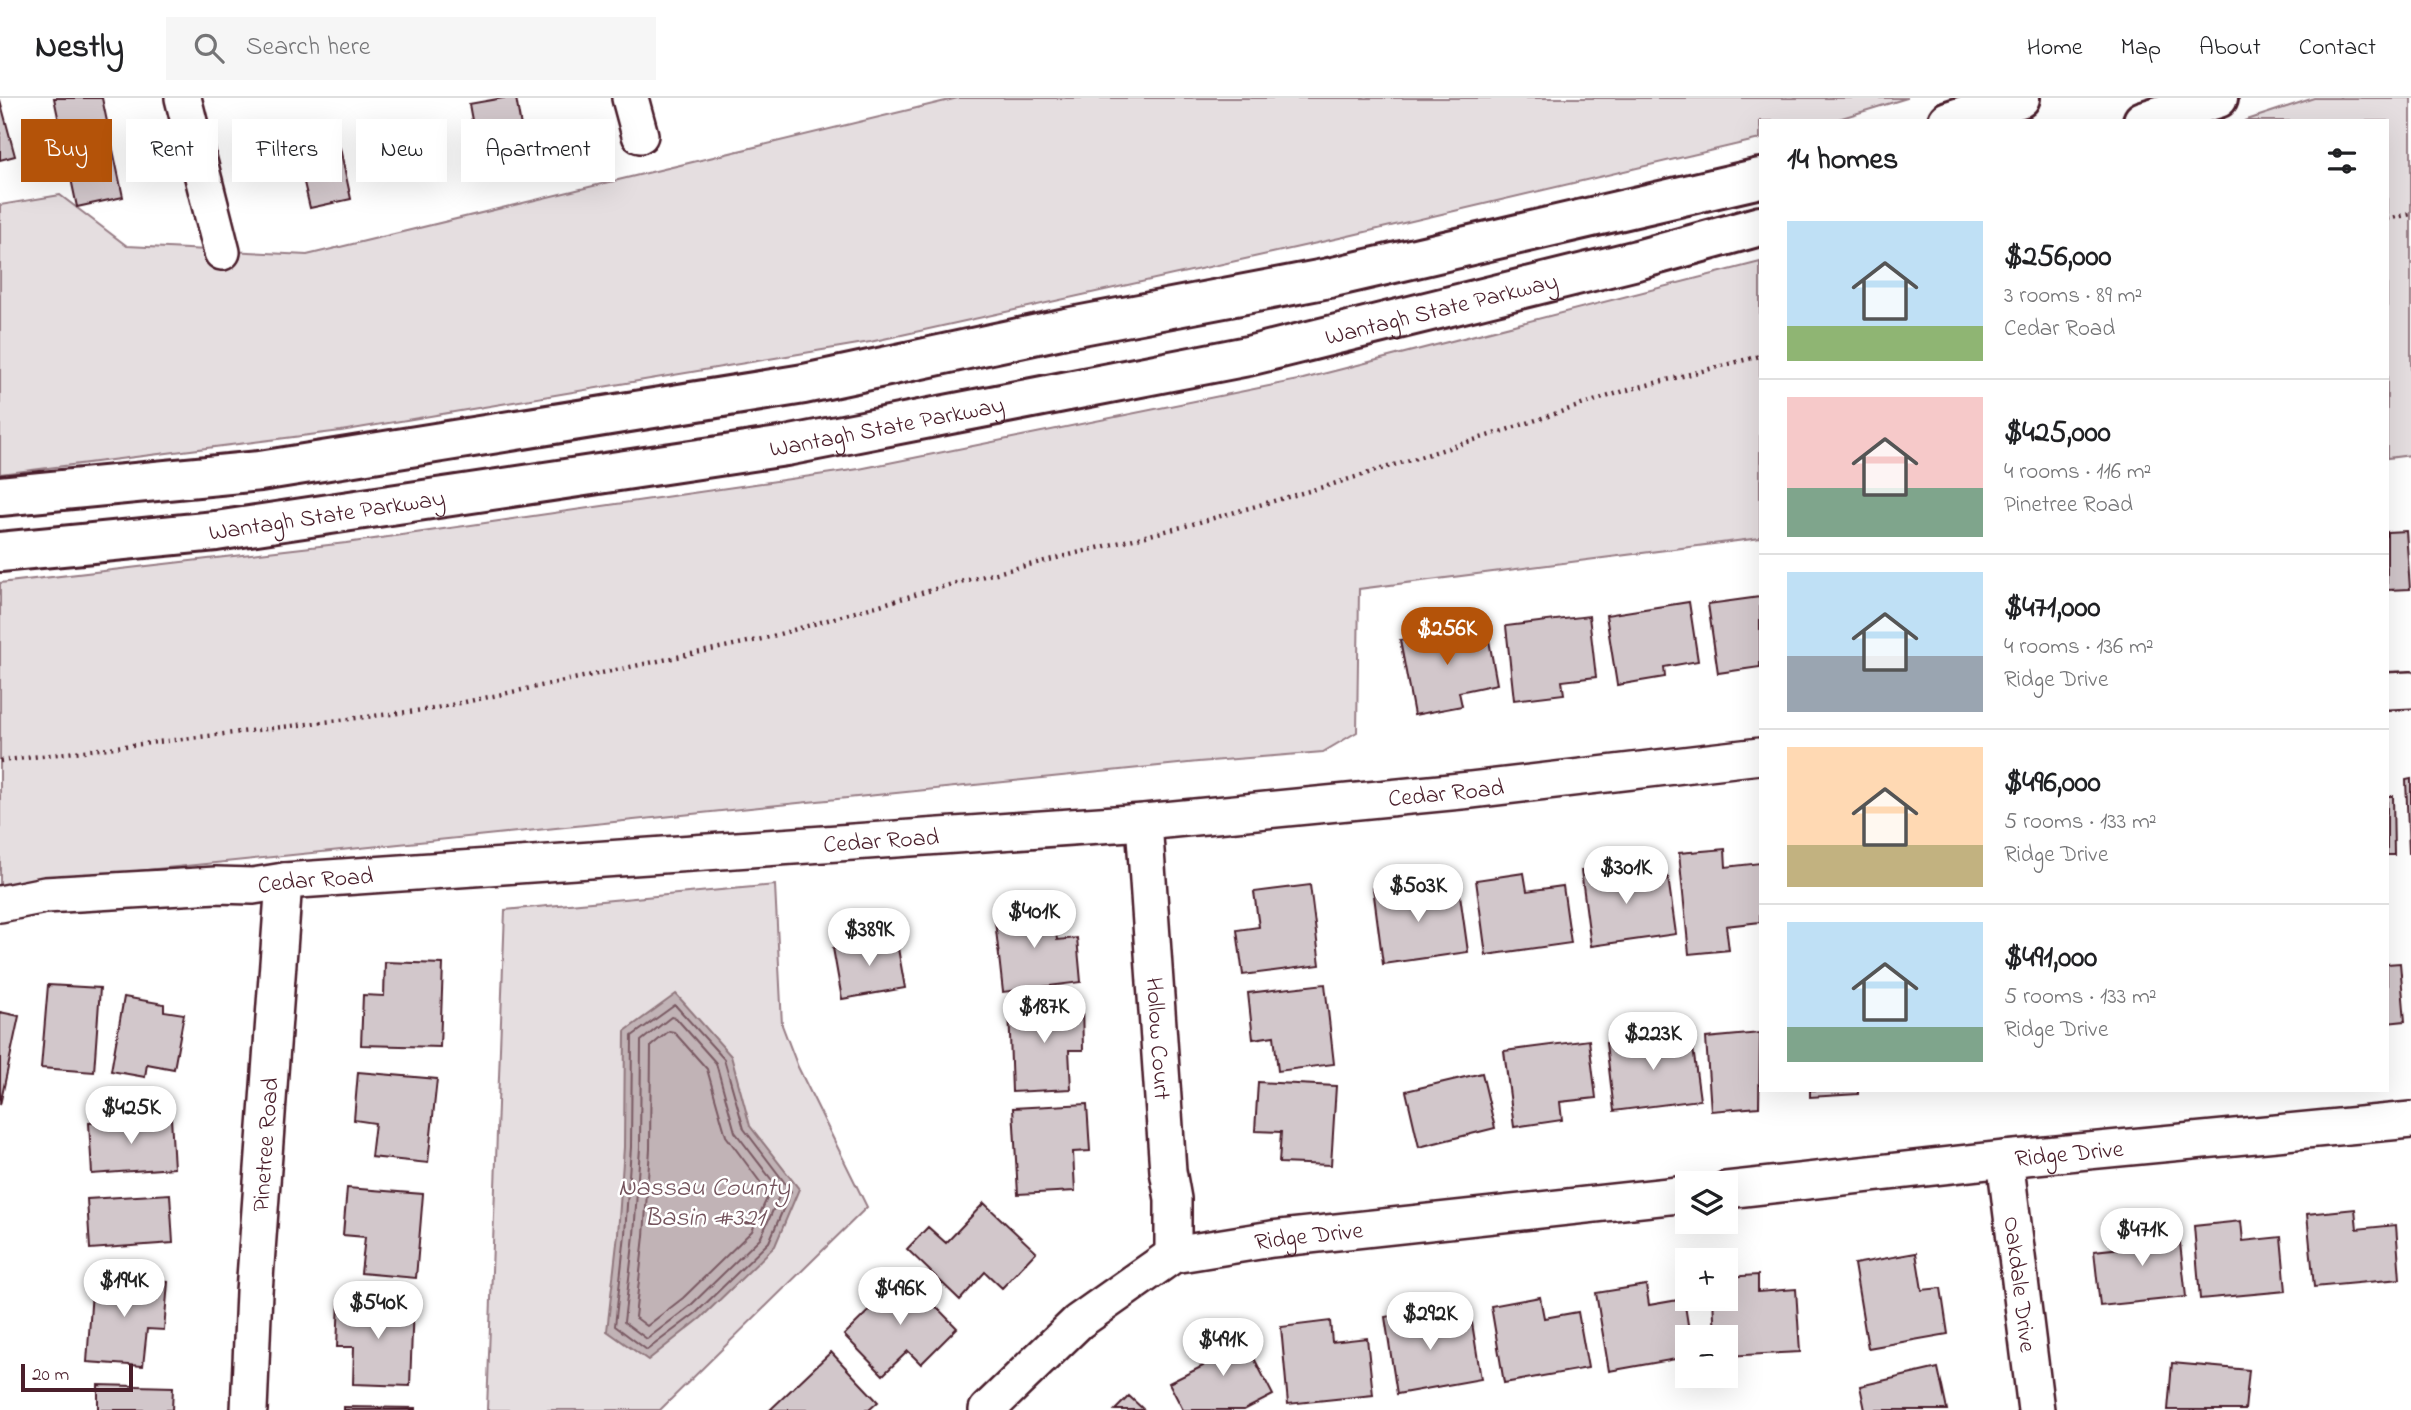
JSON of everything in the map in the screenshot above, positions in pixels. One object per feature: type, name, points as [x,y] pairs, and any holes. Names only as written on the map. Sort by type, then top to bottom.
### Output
[{"type":"highway","points":[[1954,119],[2020,98]]},
{"type":"highway","points":[[2150,119],[2218,98]]},
{"type":"highway","points":[[0,496],[260,471],[804,384],[1066,328],[1329,278],[1759,178]]},
{"type":"highway","name":"Wantagh State Parkway","points":[[0,552],[216,531],[786,446],[1248,356],[1637,260],[1759,226]]},
{"type":"street","points":[[183,98],[222,251]]},
{"type":"street","points":[[630,98],[640,135]]},
{"type":"street","points":[[2389,691],[2411,690]]},
{"type":"street","name":"Cedar Road","points":[[0,904],[45,895],[216,885],[253,887],[284,881],[1144,822],[1471,790],[1759,756]]},
{"type":"street","name":"Hollow Court","points":[[1144,822],[1168,1171],[1173,1199],[1173,1255]]},
{"type":"street","name":"Pinetree Road","points":[[249,1410],[254,1292],[284,881]]},
{"type":"street","name":"Ridge Drive","points":[[1738,1189],[2004,1159],[2411,1120]]},
{"type":"street","name":"Oakdale Drive","points":[[2004,1159],[2036,1410]]},
{"type":"street","name":"Ridge Drive","points":[[987,1410],[1078,1322],[1173,1255],[1272,1239],[1675,1195]]},
{"type":"path","points":[[2389,219],[2411,214]]},
{"type":"path","points":[[0,761],[432,709],[762,639],[956,583],[1182,527],[1330,485],[1624,391],[1759,356]]},
{"type":"shaded area","points":[[958,98],[1907,98],[1839,119],[1759,119],[1759,139],[1344,237],[870,342],[341,431],[0,474],[0,205],[60,195],[127,246],[307,255]]},
{"type":"shaded area","points":[[2314,98],[2411,98],[2411,455],[2389,458],[2389,119],[2250,119]]},
{"type":"shaded area","points":[[1759,262],[1759,538],[1359,589],[1357,732],[1323,752],[1198,762],[0,885],[0,583],[346,543],[859,469],[1303,379]]},
{"type":"shaded area","points":[[775,885],[782,1025],[798,1067],[867,1207],[660,1410],[487,1410],[505,910]]},
{"type":"water","name":"Nassau County Basin #321","points":[[676,994],[731,1056],[750,1126],[799,1189],[775,1246],[701,1318],[648,1360],[607,1331],[624,1147],[625,1031]]},
{"type":"building","points":[[54,98],[102,98],[106,119],[58,119]]},
{"type":"building","points":[[516,98],[520,119],[472,119],[469,104]]},
{"type":"building","points":[[0,100],[15,156],[0,160]]},
{"type":"building","points":[[112,145],[123,197],[77,207],[72,182],[112,182]]},
{"type":"building","points":[[342,157],[351,199],[310,208],[304,182],[342,182]]},
{"type":"building","points":[[2406,531],[2410,589],[2389,590],[2389,532]]},
{"type":"building","points":[[1759,597],[1759,667],[1718,673],[1708,604]]},
{"type":"building","points":[[1689,602],[1698,661],[1664,667],[1665,677],[1617,685],[1606,615]]},
{"type":"building","points":[[1589,616],[1596,677],[1562,681],[1564,694],[1514,700],[1506,626]]},
{"type":"building","points":[[1486,624],[1497,684],[1459,692],[1462,706],[1414,715],[1400,640]]},
{"type":"building","points":[[2411,779],[2411,853],[2409,853],[2406,780]]},
{"type":"building","points":[[2389,796],[2393,796],[2394,855],[2389,855]]},
{"type":"building","points":[[1725,849],[1726,867],[1759,863],[1759,922],[1726,926],[1729,950],[1689,954],[1679,853]]},
{"type":"building","points":[[1630,864],[1632,882],[1668,877],[1676,934],[1591,946],[1581,870]]},
{"type":"building","points":[[1524,873],[1527,891],[1563,886],[1571,943],[1486,955],[1476,880]]},
{"type":"building","points":[[1422,882],[1424,900],[1460,895],[1468,952],[1383,964],[1373,888]]},
{"type":"building","points":[[1310,885],[1320,965],[1243,975],[1237,930],[1259,927],[1254,892]]},
{"type":"building","points":[[1053,905],[1057,940],[1077,938],[1081,982],[1003,992],[994,912]]},
{"type":"building","points":[[896,937],[905,988],[842,999],[833,948]]},
{"type":"building","points":[[385,962],[443,964],[440,1047],[361,1045],[363,995],[384,996]]},
{"type":"building","points":[[2400,963],[2405,1021],[2389,1023],[2389,964]]},
{"type":"building","points":[[1325,984],[1334,1064],[1278,1071],[1274,1036],[1253,1039],[1248,993]]},
{"type":"building","points":[[48,985],[100,988],[94,1072],[41,1068]]},
{"type":"building","points":[[124,997],[164,1004],[164,1011],[184,1014],[174,1069],[147,1064],[145,1077],[111,1071]]},
{"type":"building","points":[[1082,1003],[1083,1050],[1069,1050],[1071,1089],[1012,1092],[1009,1006]]},
{"type":"building","points":[[0,1012],[19,1016],[0,1105]]},
{"type":"building","points":[[1691,1033],[1700,1100],[1614,1111],[1606,1043]]},
{"type":"building","points":[[1759,1033],[1759,1107],[1711,1111],[1706,1038]]},
{"type":"building","points":[[1589,1040],[1596,1098],[1560,1102],[1562,1120],[1514,1127],[1504,1051]]},
{"type":"building","points":[[358,1072],[437,1079],[428,1163],[371,1157],[375,1123],[354,1120]]},
{"type":"building","points":[[1482,1073],[1495,1128],[1419,1147],[1406,1091]]},
{"type":"building","points":[[1258,1082],[1336,1086],[1331,1165],[1279,1163],[1281,1132],[1255,1131]]},
{"type":"building","points":[[1810,1092],[1858,1092],[1858,1094],[1810,1097]]},
{"type":"building","points":[[1087,1104],[1090,1151],[1073,1152],[1075,1191],[1018,1194],[1013,1108]]},
{"type":"building","points":[[171,1118],[174,1168],[92,1174],[89,1123]]},
{"type":"building","points":[[347,1188],[423,1194],[416,1278],[361,1273],[365,1237],[343,1235]]},
{"type":"building","points":[[170,1194],[173,1243],[90,1249],[87,1199]]},
{"type":"building","points":[[984,1203],[1036,1252],[1002,1288],[985,1272],[960,1300],[907,1249],[928,1227],[946,1243]]},
{"type":"building","points":[[2355,1209],[2357,1229],[2396,1225],[2400,1279],[2314,1287],[2307,1214]]},
{"type":"building","points":[[2241,1221],[2243,1241],[2281,1237],[2286,1291],[2200,1299],[2194,1226]]},
{"type":"building","points":[[2178,1225],[2186,1297],[2100,1306],[2094,1251],[2131,1247],[2129,1231]]},
{"type":"building","points":[[1916,1253],[1922,1290],[1941,1288],[1948,1334],[1868,1348],[1854,1264]]},
{"type":"building","points":[[905,1275],[957,1328],[921,1364],[908,1351],[883,1375],[844,1335]]},
{"type":"building","points":[[1758,1275],[1758,1292],[1796,1289],[1800,1352],[1738,1355],[1738,1325],[1714,1325],[1714,1311],[1738,1311],[1738,1276]]},
{"type":"building","points":[[93,1277],[168,1282],[164,1330],[147,1329],[143,1366],[87,1362]]},
{"type":"building","points":[[1646,1285],[1649,1305],[1675,1301],[1675,1311],[1686,1311],[1688,1325],[1675,1325],[1675,1359],[1609,1371],[1596,1293]]},
{"type":"building","points":[[1540,1297],[1544,1318],[1578,1312],[1588,1368],[1504,1383],[1491,1306]]},
{"type":"building","points":[[339,1300],[413,1303],[410,1386],[353,1384],[354,1347],[337,1347]]},
{"type":"building","points":[[1434,1308],[1437,1329],[1472,1323],[1481,1379],[1397,1394],[1385,1317]]},
{"type":"building","points":[[1330,1321],[1332,1342],[1367,1338],[1373,1395],[1288,1404],[1281,1327]]},
{"type":"building","points":[[1239,1329],[1273,1395],[1244,1410],[1183,1410],[1169,1383],[1203,1366],[1195,1351]]},
{"type":"building","points":[[831,1352],[878,1402],[869,1410],[770,1410]]},
{"type":"building","points":[[2172,1363],[2249,1370],[2245,1410],[2168,1410]]},
{"type":"building","points":[[1938,1368],[1947,1410],[1865,1410],[1860,1386]]},
{"type":"building","points":[[98,1385],[173,1387],[172,1410],[98,1410]]},
{"type":"building","points":[[1129,1396],[1144,1410],[1115,1410]]},
{"type":"building","points":[[344,1407],[415,1408],[415,1410],[344,1410]]}]
